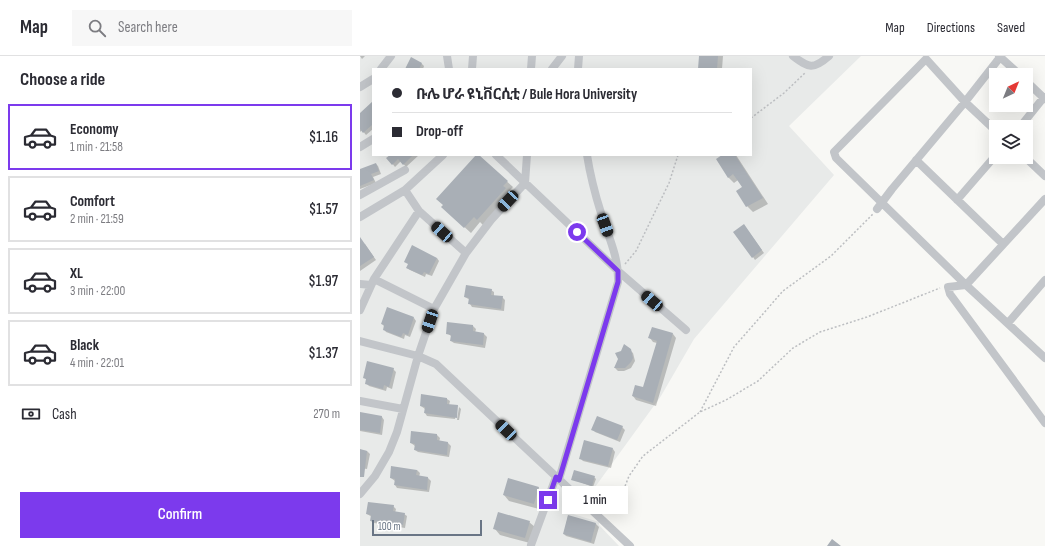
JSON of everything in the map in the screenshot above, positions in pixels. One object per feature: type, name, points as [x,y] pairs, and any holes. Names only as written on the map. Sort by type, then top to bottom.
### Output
[{"type":"street","points":[[382,68],[391,56]]},
{"type":"street","points":[[447,56],[449,68]]},
{"type":"street","points":[[472,68],[473,56]]},
{"type":"street","points":[[532,56],[532,68]]},
{"type":"street","points":[[553,68],[562,56]]},
{"type":"street","points":[[578,68],[579,56]]},
{"type":"street","points":[[793,56],[805,65],[812,67],[818,65],[829,56]]},
{"type":"street","points":[[879,206],[965,102],[1000,56],[1013,68]]},
{"type":"street","points":[[989,124],[965,102],[925,58],[834,152],[836,158],[879,206],[1045,358]]},
{"type":"street","points":[[360,87],[372,80]]},
{"type":"street","points":[[1026,120],[1044,98],[1033,88]]},
{"type":"street","points":[[360,147],[372,140]]},
{"type":"street","points":[[360,217],[405,190],[442,156]]},
{"type":"street","points":[[497,156],[618,271],[686,330]]},
{"type":"street","points":[[360,494],[375,476],[389,452],[397,432],[418,356],[434,309],[466,253],[491,220],[525,183],[527,156]]},
{"type":"street","points":[[531,546],[557,478],[618,282],[618,271],[614,249],[601,213],[587,156]]},
{"type":"street","points":[[916,160],[1003,244]]},
{"type":"street","points":[[957,200],[989,164]]},
{"type":"street","points":[[1032,164],[1045,176]]},
{"type":"street","points":[[360,194],[405,170]]},
{"type":"street","points":[[405,190],[419,212],[466,253]]},
{"type":"street","points":[[1045,199],[966,285],[948,287],[950,294],[1045,423]]},
{"type":"street","points":[[360,310],[372,282],[419,212]]},
{"type":"street","points":[[1008,323],[1045,280]]},
{"type":"street","points":[[360,284],[372,282],[434,309]]},
{"type":"street","points":[[360,340],[418,356],[436,364],[630,546]]},
{"type":"street","points":[[360,401],[403,409]]},
{"type":"path","points":[[752,117],[784,93],[812,67]]},
{"type":"path","points":[[618,271],[636,251],[669,183],[678,156]]},
{"type":"path","points":[[700,412],[734,347],[784,291],[831,256],[879,206]]},
{"type":"path","points":[[595,513],[614,504],[620,499],[629,476],[644,456],[700,412],[726,400],[758,381],[793,348],[820,332],[867,317],[939,288],[948,287]]},
{"type":"shaded area","points":[[360,56],[861,56],[789,126],[834,175],[694,339],[661,396],[590,494],[585,491],[570,509],[570,513],[599,522],[599,525],[619,546],[360,546]]},
{"type":"building","points":[[699,56],[718,56],[717,68],[698,68]]},
{"type":"building","points":[[411,57],[422,63],[420,68],[406,68]]},
{"type":"building","points":[[372,102],[372,125],[363,133],[360,129],[360,113]]},
{"type":"building","points":[[389,156],[412,156],[403,165],[398,159],[392,165],[386,158]]},
{"type":"building","points":[[475,156],[480,156],[508,181],[503,186],[506,188],[477,220],[474,217],[464,228],[441,207],[443,205],[436,199]]},
{"type":"building","points":[[720,156],[736,156],[763,198],[746,207],[736,191],[742,187],[733,174],[728,178],[716,159]]},
{"type":"building","points":[[376,163],[379,171],[371,174],[374,180],[360,186],[360,169]]},
{"type":"building","points":[[744,224],[762,250],[752,258],[733,232]]},
{"type":"building","points":[[360,237],[374,257],[360,266]]},
{"type":"building","points":[[412,245],[437,258],[429,274],[424,272],[422,275],[406,268],[408,264],[404,262]]},
{"type":"building","points":[[466,285],[492,289],[491,295],[503,296],[501,309],[468,304],[469,298],[464,297]]},
{"type":"building","points":[[387,307],[414,317],[408,335],[403,333],[401,337],[383,330],[384,325],[381,324]]},
{"type":"building","points":[[447,322],[473,325],[473,331],[484,333],[483,345],[450,341],[451,335],[446,334]]},
{"type":"building","points":[[652,327],[673,333],[653,403],[632,396],[635,385],[643,387],[657,341],[648,338]]},
{"type":"building","points":[[624,344],[631,349],[633,358],[625,368],[614,368],[618,359],[615,353],[621,351]]},
{"type":"building","points":[[367,361],[394,368],[389,387],[384,385],[383,389],[365,384],[366,379],[363,378]]},
{"type":"building","points":[[421,394],[447,398],[447,404],[458,405],[457,418],[424,413],[425,407],[420,406]]},
{"type":"building","points":[[360,412],[382,416],[380,433],[360,430]]},
{"type":"building","points":[[597,416],[623,426],[617,440],[591,430]]},
{"type":"building","points":[[411,431],[437,434],[437,440],[448,442],[447,455],[414,450],[415,444],[410,443]]},
{"type":"building","points":[[584,440],[613,448],[608,466],[579,459]]},
{"type":"building","points":[[360,449],[367,451],[364,477],[360,477]]},
{"type":"building","points":[[391,466],[417,470],[416,475],[428,477],[427,490],[394,485],[395,479],[390,478]]},
{"type":"building","points":[[574,470],[595,476],[592,486],[571,480]]},
{"type":"building","points":[[508,478],[539,487],[534,504],[503,495]]},
{"type":"building","points":[[368,502],[394,505],[393,511],[405,513],[403,525],[370,521],[371,515],[366,514]]},
{"type":"building","points":[[498,512],[530,521],[525,538],[493,529]]},
{"type":"building","points":[[568,515],[596,523],[591,542],[563,534]]},
{"type":"building","points":[[832,539],[841,546],[827,546]]},
{"type":"route","points":[[548,500],[556,477],[559,480],[618,282],[618,271],[577,232]]}]
